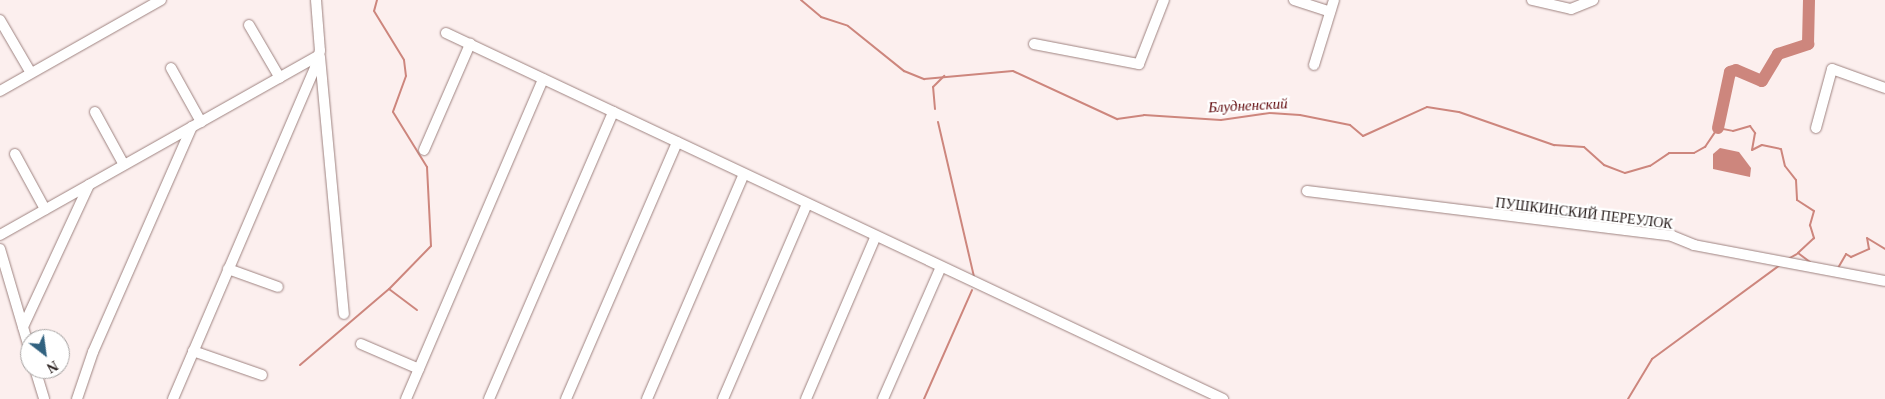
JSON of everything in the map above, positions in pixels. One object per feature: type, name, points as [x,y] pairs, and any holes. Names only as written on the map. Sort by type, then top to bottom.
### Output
[{"type":"street","points":[[0,91],[161,0]]},
{"type":"street","points":[[316,0],[319,54],[344,314]]},
{"type":"street","points":[[1034,44],[1139,64],[1164,0]]},
{"type":"street","points":[[1294,0],[1330,12]]},
{"type":"street","points":[[1314,64],[1334,0]]},
{"type":"street","points":[[1532,0],[1571,9],[1594,0]]},
{"type":"street","points":[[0,20],[31,73]]},
{"type":"street","points":[[249,26],[280,78]]},
{"type":"street","points":[[446,33],[1223,399]]},
{"type":"street","points":[[424,150],[470,44]]},
{"type":"street","points":[[0,234],[280,78],[319,54]]},
{"type":"street","points":[[173,399],[319,54]]},
{"type":"street","points":[[77,399],[93,352],[197,124],[171,68]]},
{"type":"street","points":[[1816,128],[1832,69],[1885,88]]},
{"type":"street","points":[[406,399],[543,79]]},
{"type":"street","points":[[95,112],[124,165]]},
{"type":"street","points":[[489,399],[613,112]]},
{"type":"street","points":[[566,399],[677,142]]},
{"type":"street","points":[[15,154],[45,209]]},
{"type":"street","points":[[647,399],[744,174]]},
{"type":"street","points":[[23,327],[89,185]]},
{"type":"street","name":"ПУШКИНСКИЙ ПЕРЕУЛОК","points":[[1307,191],[1672,236],[1694,245],[1885,281]]},
{"type":"street","points":[[723,399],[807,204]]},
{"type":"street","points":[[806,399],[876,236]]},
{"type":"street","points":[[0,249],[23,327]]},
{"type":"street","points":[[883,399],[941,267]]},
{"type":"street","points":[[228,269],[278,287]]},
{"type":"street","points":[[361,344],[419,369]]},
{"type":"street","points":[[193,351],[262,375]]},
{"type":"street","points":[[38,379],[44,399]]},
{"type":"shaded area","points":[[1720,148],[1739,152],[1751,168],[1750,177],[1713,169],[1713,154]]},
{"type":"waterway","points":[[377,0],[374,11],[404,60],[406,76],[393,112],[427,167],[431,246],[389,289],[417,310]]},
{"type":"waterway","name":"Блудненский","points":[[801,0],[821,17],[848,26],[904,71],[924,79],[1013,71],[1117,119],[1144,115],[1221,120],[1270,113],[1300,115],[1350,125],[1363,136],[1427,107],[1459,112],[1554,145],[1584,147],[1604,165],[1625,173],[1650,166],[1669,153],[1694,153],[1705,147],[1718,128],[1733,131],[1750,126],[1755,133],[1752,150],[1762,145],[1781,149],[1785,166],[1796,180],[1797,200],[1814,211],[1810,225],[1814,238],[1798,253],[1810,262]]},
{"type":"waterway","points":[[1718,128],[1730,72],[1736,70],[1762,81],[1778,54],[1808,44],[1809,0]]},
{"type":"waterway","points":[[935,109],[933,87],[944,76]]},
{"type":"waterway","points":[[938,122],[974,277]]},
{"type":"waterway","points":[[1838,268],[1846,254],[1851,257],[1869,249],[1867,238],[1885,249]]},
{"type":"waterway","points":[[1788,259],[1797,254]]},
{"type":"waterway","points":[[1628,399],[1652,359],[1780,265]]},
{"type":"waterway","points":[[300,365],[389,289]]},
{"type":"waterway","points":[[924,399],[972,290]]}]
